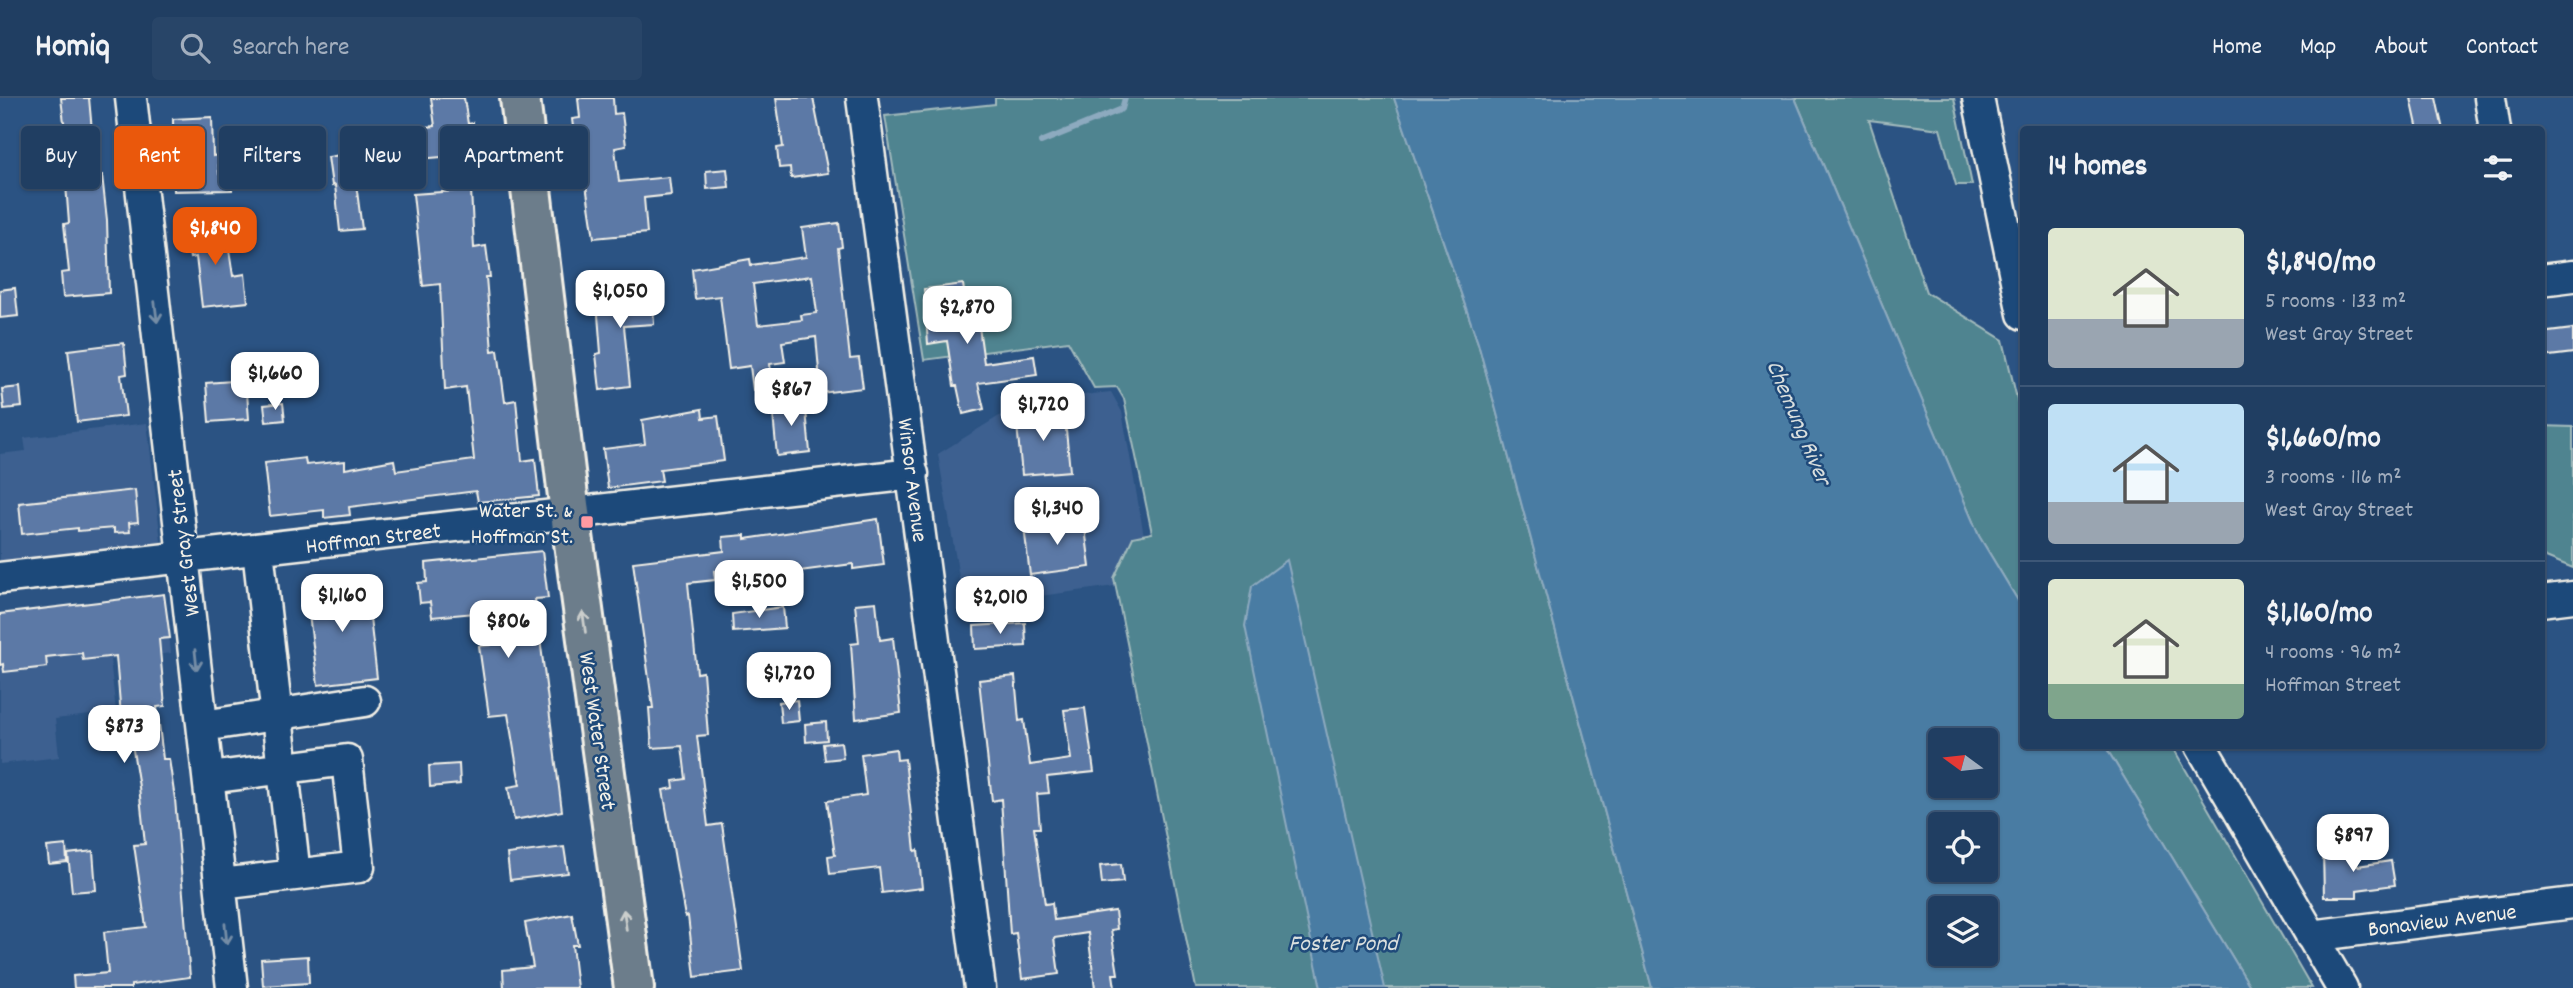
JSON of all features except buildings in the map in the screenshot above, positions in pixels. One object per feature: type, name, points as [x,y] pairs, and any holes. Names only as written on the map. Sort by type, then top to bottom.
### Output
[{"type":"main road","name":"West Water Street","points":[[520,98],[570,513],[634,988]]},
{"type":"street","name":"West Gray Street","points":[[131,98],[232,988]]},
{"type":"street","name":"Winsor Avenue","points":[[862,98],[980,988]]},
{"type":"street","points":[[1978,98],[2020,300]]},
{"type":"street","points":[[2490,98],[2494,126]]},
{"type":"street","points":[[2545,280],[2573,276]]},
{"type":"street","name":"Hoffman Street","points":[[0,578],[913,474]]},
{"type":"street","points":[[258,550],[295,875]]},
{"type":"street","points":[[2545,600],[2573,597]]},
{"type":"street","points":[[203,726],[365,701]]},
{"type":"street","points":[[2203,749],[2342,988]]},
{"type":"street","points":[[209,778],[347,760],[359,867],[221,884]]},
{"type":"street","name":"Bonaview Avenue","points":[[2311,936],[2573,903]]},
{"type":"shaded area","points":[[1111,392],[1122,412],[1152,581],[964,606],[938,454],[1022,402]]},
{"type":"shaded area","points":[[147,423],[161,542],[0,561],[0,454],[26,451],[24,438]]},
{"type":"shaded area","points":[[164,594],[171,653],[110,660],[116,712],[55,719],[59,757],[0,764],[0,614]]},
{"type":"green space","points":[[995,98],[1394,98],[1478,343],[1652,988],[1196,988],[1114,578],[1133,537],[1152,533],[1124,399],[1117,387],[1094,388],[1068,341],[924,360],[885,116],[995,104]]},
{"type":"green space","points":[[1795,98],[1954,98],[1972,185],[1956,185],[1940,129],[1869,120],[1926,292],[2003,340],[2020,411],[2020,604],[1979,536]]},
{"type":"green space","points":[[2545,426],[2573,427],[2573,568],[2545,557]]},
{"type":"green space","points":[[2107,749],[2174,749],[2312,988],[2251,988]]},
{"type":"water","name":"Chemung River","points":[[1394,98],[1795,98],[1979,536],[2020,604],[2020,749],[2107,749],[2251,988],[1652,988],[1478,343]]},
{"type":"water","name":"Foster Pond","points":[[1287,560],[1385,988],[1321,988],[1245,626],[1252,586]]},
{"type":"waterway","points":[[1041,142],[1122,109],[1125,98]]},
{"type":"place","name":"Water St. & Hoffman St.","points":[[587,522]]}]
